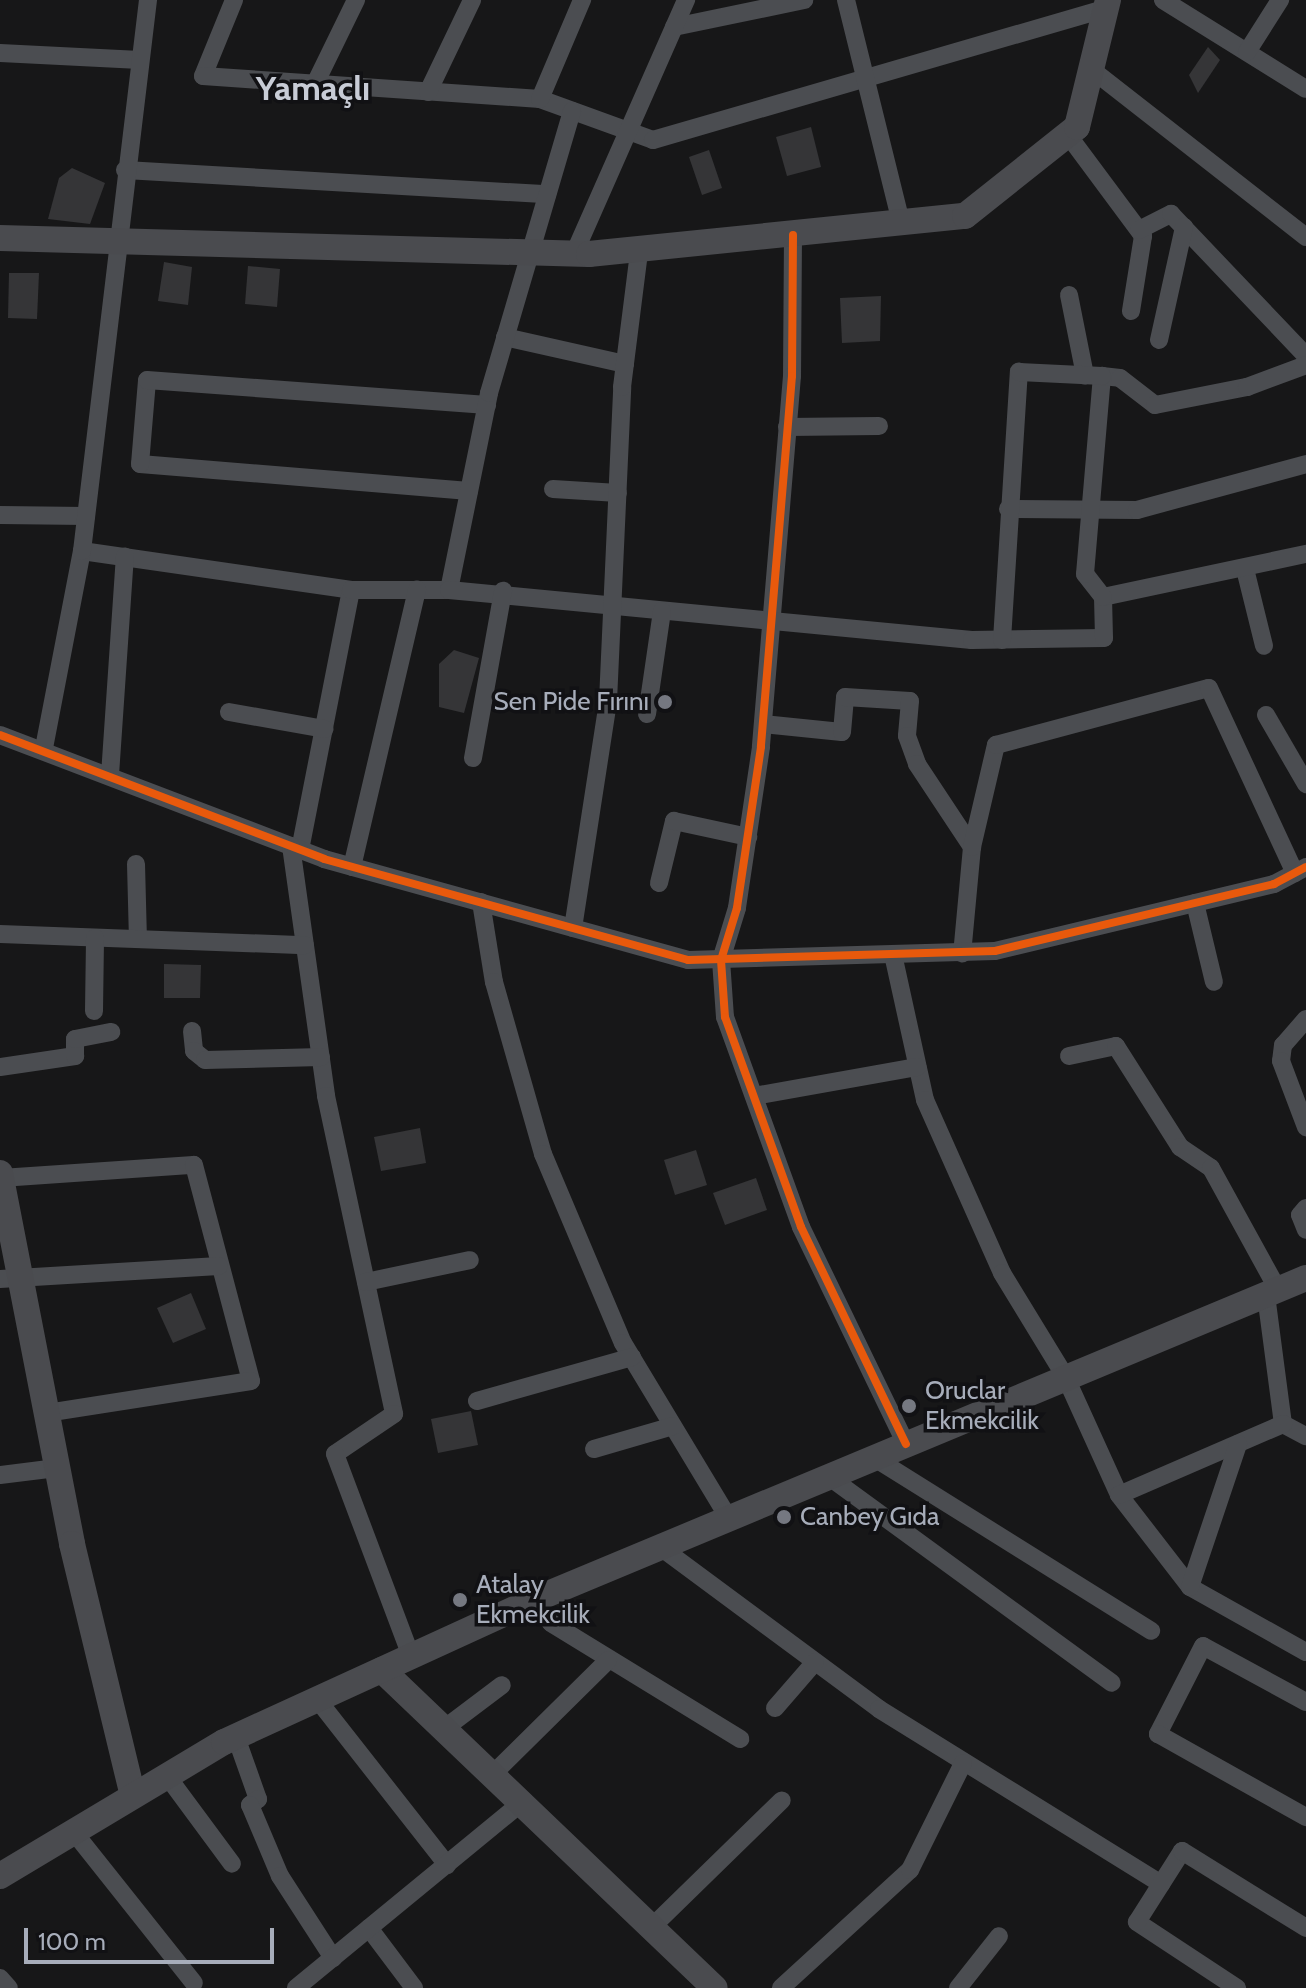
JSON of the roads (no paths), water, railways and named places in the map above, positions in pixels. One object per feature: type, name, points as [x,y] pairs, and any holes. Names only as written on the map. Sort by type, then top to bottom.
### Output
[{"type":"main road","points":[[0,238],[574,254],[639,252],[965,216],[1077,127],[1091,69],[1095,5]]},
{"type":"main road","points":[[0,1175],[10,1280],[47,1413],[133,1796]]},
{"type":"main road","points":[[0,1876],[236,1737],[317,1699],[659,1546],[1306,1278]]},
{"type":"main road","points":[[382,1670],[655,1924],[715,1988]]},
{"type":"street","points":[[44,748],[82,551],[114,239],[148,0]]},
{"type":"street","points":[[234,0],[203,76],[314,86],[540,99],[653,140],[865,78],[1095,5]]},
{"type":"street","points":[[314,86],[356,0]]},
{"type":"street","points":[[428,92],[472,0]]},
{"type":"street","points":[[540,99],[582,0]]},
{"type":"street","points":[[574,254],[686,0]]},
{"type":"street","points":[[674,27],[804,0]]},
{"type":"street","points":[[846,0],[901,223]]},
{"type":"street","points":[[1163,0],[1306,89]]},
{"type":"street","points":[[1247,52],[1280,0]]},
{"type":"street","points":[[0,53],[140,60]]},
{"type":"street","points":[[1091,69],[1306,237]]},
{"type":"street","points":[[449,590],[487,405],[528,252],[572,111]]},
{"type":"street","points":[[1068,135],[1139,230],[1131,311]]},
{"type":"street","points":[[125,170],[547,194]]},
{"type":"street","points":[[1139,230],[1171,214],[1306,356]]},
{"type":"street","points":[[1159,340],[1184,227]]},
{"type":"street","points":[[793,235],[787,427],[768,620],[763,724],[748,837],[721,960],[725,1017],[801,1227],[906,1444]]},
{"type":"street","points":[[573,928],[615,605],[625,364],[639,252]]},
{"type":"street","points":[[82,551],[351,590],[503,591],[662,611],[1002,640],[1104,638],[1103,597],[1085,574],[1088,509],[1105,405],[1069,295]]},
{"type":"street","points":[[505,337],[625,364]]},
{"type":"street","points":[[1002,640],[1019,372],[1120,378],[1155,405],[1247,387],[1306,365]]},
{"type":"street","points":[[469,491],[140,464],[147,380],[487,405]]},
{"type":"street","points":[[787,427],[879,426]]},
{"type":"street","points":[[1008,509],[1137,510],[1306,464]]},
{"type":"street","points":[[553,489],[618,493]]},
{"type":"street","points":[[0,515],[86,516]]},
{"type":"street","points":[[1103,597],[1306,554]]},
{"type":"street","points":[[110,775],[121,705],[117,635],[125,557]]},
{"type":"street","points":[[1245,569],[1264,646]]},
{"type":"street","points":[[351,590],[324,729],[296,848],[305,945],[321,1057],[394,1414],[335,1454],[411,1656]]},
{"type":"street","points":[[352,867],[417,590]]},
{"type":"street","points":[[473,758],[503,591]]},
{"type":"street","points":[[647,714],[662,611]]},
{"type":"street","points":[[0,735],[44,748],[296,848],[352,867],[688,960],[894,959],[962,954],[1195,903],[1303,869],[1209,688],[996,745],[972,847],[962,954]]},
{"type":"street","points":[[763,724],[842,732],[845,697],[910,701],[907,736],[917,764],[972,847]]},
{"type":"street","points":[[229,712],[324,729]]},
{"type":"street","points":[[1266,715],[1306,784]]},
{"type":"street","points":[[659,883],[674,821],[748,837]]},
{"type":"street","points":[[136,864],[138,939]]},
{"type":"street","points":[[481,902],[494,982],[543,1154],[632,1357],[728,1517]]},
{"type":"street","points":[[1195,903],[1214,982]]},
{"type":"street","points":[[0,934],[305,945]]},
{"type":"street","points":[[94,1011],[95,938]]},
{"type":"street","points":[[894,959],[917,1067],[1002,1273],[1066,1378],[1119,1495],[1190,1587],[1304,1646]]},
{"type":"street","points":[[1306,1019],[1283,1045],[1281,1061],[1306,1127]]},
{"type":"street","points":[[192,1031],[194,1051],[205,1060],[321,1057]]},
{"type":"street","points":[[0,1067],[75,1056],[75,1039],[111,1032]]},
{"type":"street","points":[[1069,1056],[1116,1046],[1180,1147],[1211,1168],[1272,1292],[1283,1424]]},
{"type":"street","points":[[754,1096],[917,1067]]},
{"type":"street","points":[[0,1175],[194,1165],[251,1381],[47,1413]]},
{"type":"street","points":[[1306,1208],[1300,1215],[1306,1230]]},
{"type":"street","points":[[366,1282],[470,1260]]},
{"type":"street","points":[[10,1280],[219,1266]]},
{"type":"street","points":[[477,1401],[632,1357]]},
{"type":"street","points":[[1283,1424],[1306,1436]]},
{"type":"street","points":[[1119,1495],[1283,1424]]},
{"type":"street","points":[[594,1449],[673,1426]]},
{"type":"street","points":[[1190,1587],[1238,1444]]},
{"type":"street","points":[[873,1457],[1151,1631]]},
{"type":"street","points":[[0,1475],[57,1468]]},
{"type":"street","points":[[828,1476],[1112,1683]]},
{"type":"street","points":[[659,1546],[815,1662],[963,1763],[1161,1884]]},
{"type":"street","points":[[536,1599],[551,1623],[740,1739]]},
{"type":"street","points":[[1306,1702],[1203,1646],[1158,1734],[1306,1817]]},
{"type":"street","points":[[493,1774],[608,1660]]},
{"type":"street","points":[[775,1708],[815,1662]]},
{"type":"street","points":[[445,1728],[502,1685]]},
{"type":"street","points":[[317,1699],[447,1865]]},
{"type":"street","points":[[236,1737],[258,1799],[250,1805],[280,1876],[333,1958]]},
{"type":"street","points":[[781,1988],[910,1870],[963,1763]]},
{"type":"street","points":[[167,1776],[232,1864]]},
{"type":"street","points":[[655,1924],[782,1800]]},
{"type":"street","points":[[296,1988],[524,1801]]},
{"type":"street","points":[[73,1831],[194,1983]]},
{"type":"street","points":[[1237,1988],[1137,1922],[1182,1851],[1306,1928]]},
{"type":"street","points":[[369,1928],[414,1988]]},
{"type":"street","points":[[958,1988],[999,1936]]},
{"type":"street","points":[[0,1978],[9,1988]]},
{"type":"place","name":"Sen Pide Fırını","points":[[665,702]]},
{"type":"place","name":"Oruclar Ekmekcilik","points":[[909,1406]]},
{"type":"place","name":"Canbey Gıda","points":[[784,1517]]},
{"type":"place","name":"Atalay Ekmekcilik","points":[[460,1600]]},
{"type":"district","name":"Yamaçlı","points":[[313,89]]}]
